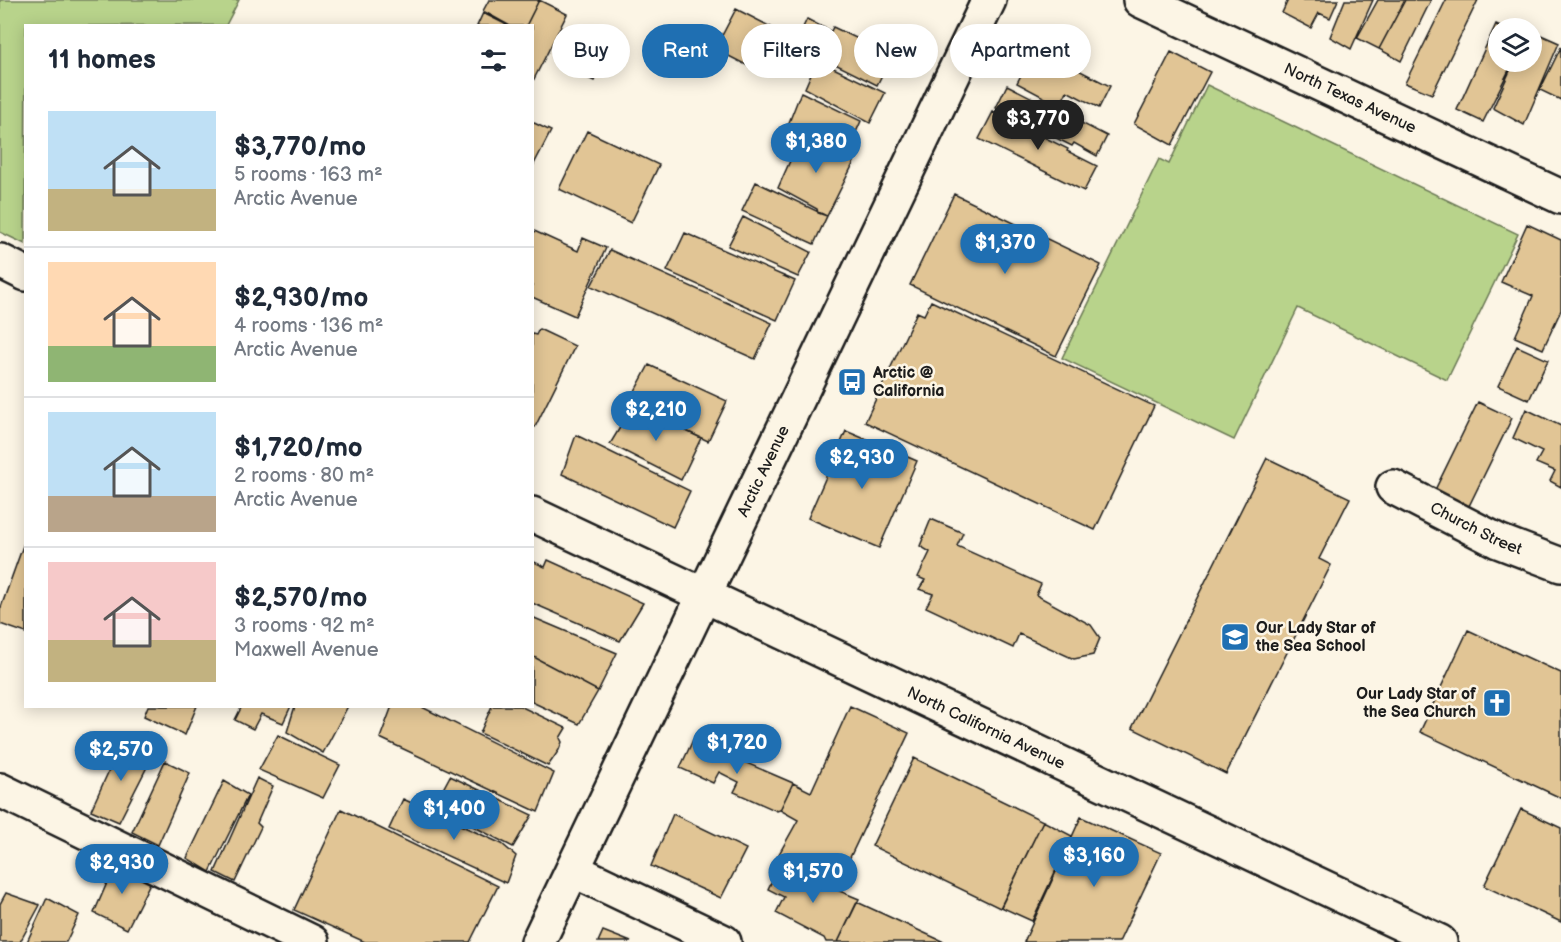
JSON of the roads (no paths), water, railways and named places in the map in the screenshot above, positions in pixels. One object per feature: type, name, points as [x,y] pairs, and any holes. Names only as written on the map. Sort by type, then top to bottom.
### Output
[{"type":"street","name":"Arctic Avenue","points":[[538,942],[989,0]]},
{"type":"street","name":"North Texas Avenue","points":[[1140,0],[1561,197]]},
{"type":"street","points":[[0,261],[24,272]]},
{"type":"street","name":"Church Street","points":[[1393,487],[1498,541],[1561,565]]},
{"type":"street","name":"North California Avenue","points":[[534,515],[1440,942]]},
{"type":"street","points":[[0,790],[312,942]]},
{"type":"street","points":[[573,870],[724,942]]},
{"type":"place","name":"Arctic @ California","points":[[852,382]]},
{"type":"place","name":"Our Lady Star of the Sea School","points":[[1235,637]]},
{"type":"place","name":"Our Lady Star of the Sea Church","points":[[1497,703]]}]
